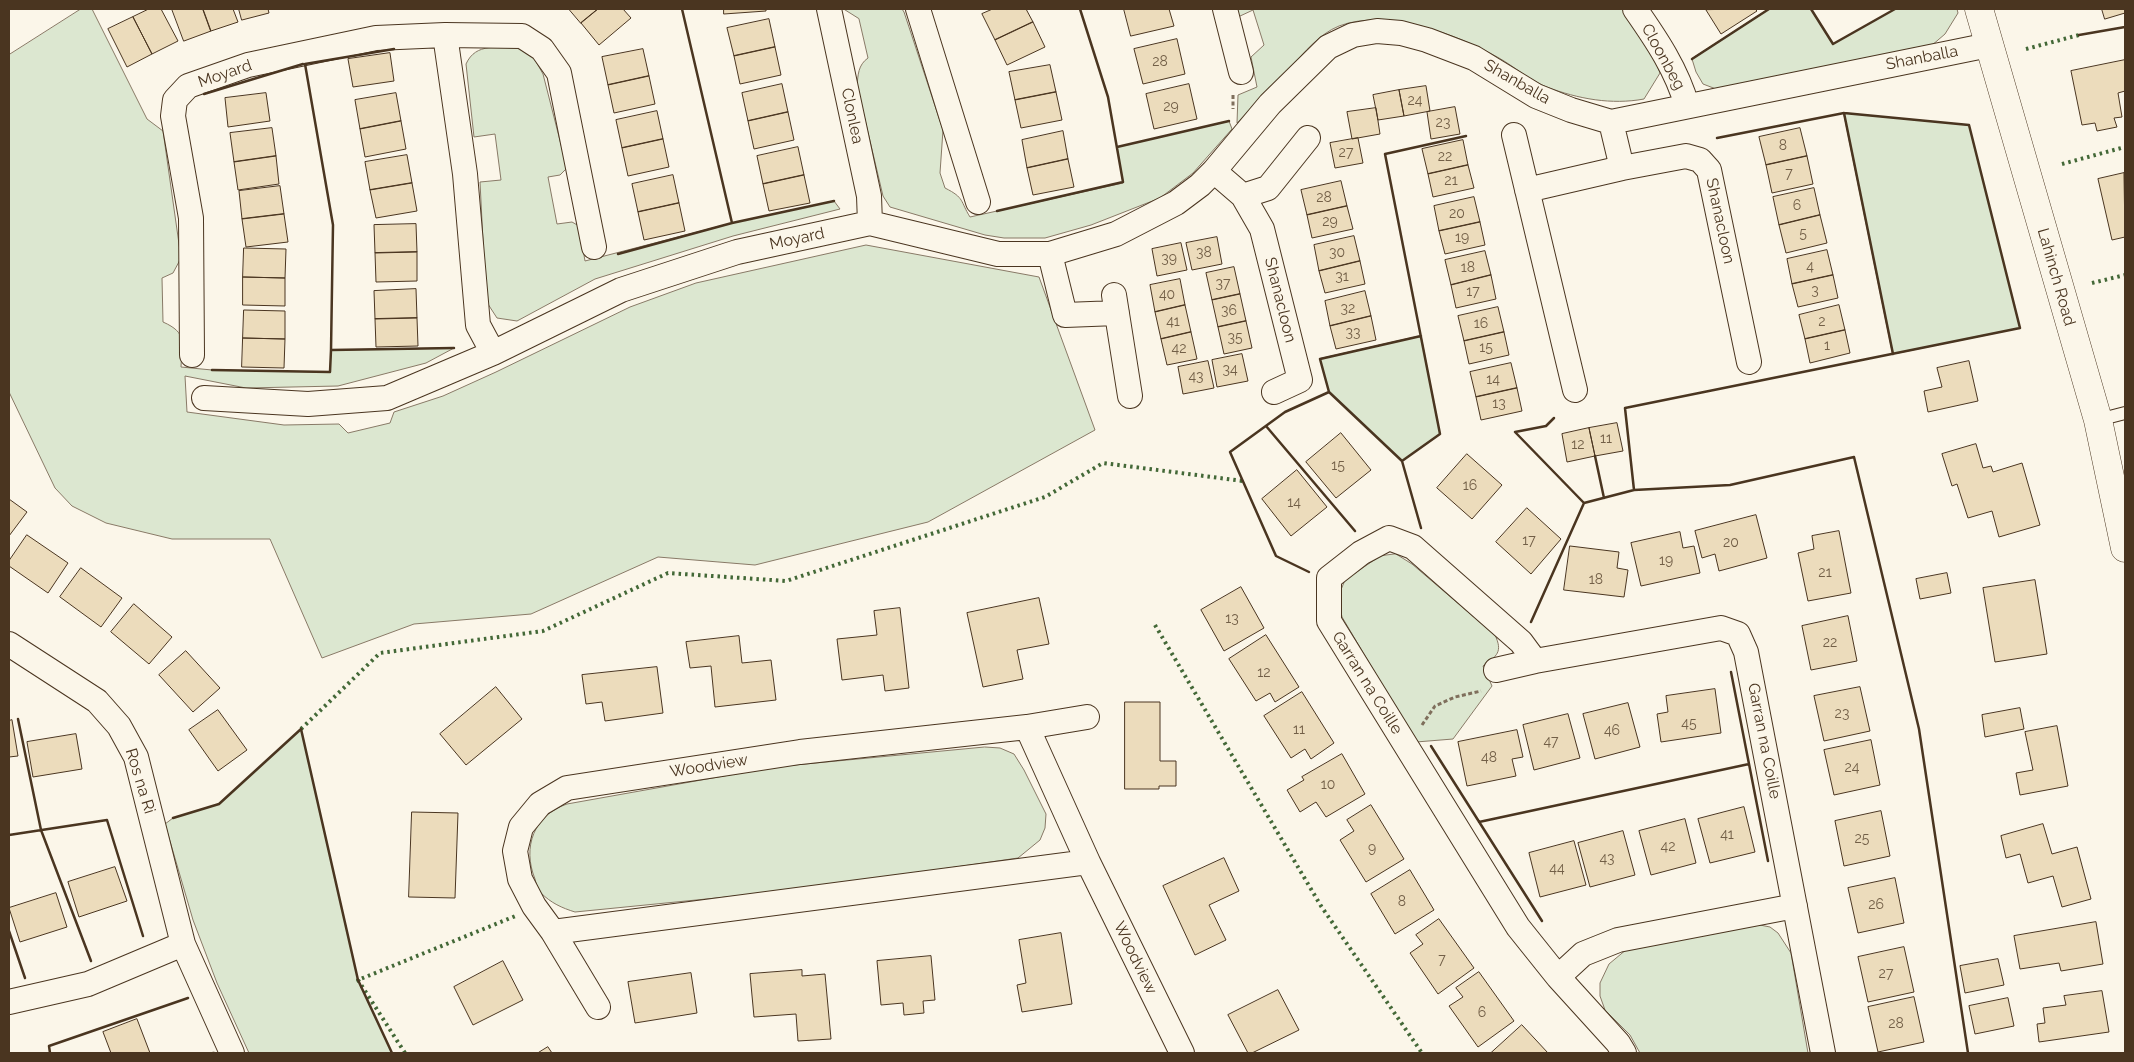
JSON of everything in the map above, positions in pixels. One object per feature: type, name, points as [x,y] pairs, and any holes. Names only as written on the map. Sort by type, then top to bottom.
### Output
[{"type":"main road","name":"Lahinch Road","points":[[1979,9],[2098,420],[2125,548]]},
{"type":"street","name":"Clonlea","points":[[829,9],[869,196],[870,223]]},
{"type":"street","points":[[918,9],[978,202]]},
{"type":"street","points":[[1225,9],[1242,72]]},
{"type":"street","name":"Cloonbeg","points":[[1635,9],[1654,37],[1681,84],[1687,106]]},
{"type":"street","name":"Shanballa","points":[[1116,234],[1176,203],[1200,185],[1270,104],[1328,47],[1353,35],[1377,31],[1401,33],[1427,40],[1474,58],[1536,96],[1571,110],[1611,122],[1989,45]]},
{"type":"street","name":"Moyard","points":[[192,356],[191,218],[173,116],[175,100],[188,86],[257,63],[376,38],[446,35],[522,36],[542,49],[559,73],[594,247]]},
{"type":"street","points":[[446,35],[465,174],[478,325],[493,353]]},
{"type":"street","points":[[1611,122],[1622,168]]},
{"type":"street","points":[[1514,136],[1574,390]]},
{"type":"street","points":[[1243,196],[1268,188],[1308,138]]},
{"type":"street","name":"Shanacloon","points":[[1527,190],[1622,168],[1686,156],[1700,160],[1709,170],[1749,362]]},
{"type":"street","name":"Shanacloon","points":[[1214,171],[1243,196],[1262,229],[1300,380],[1274,392]]},
{"type":"street","name":"Moyard","points":[[204,398],[308,404],[387,398],[493,353],[621,290],[737,252],[870,223],[998,254],[1050,254],[1116,234]]},
{"type":"street","points":[[1050,254],[1065,315],[1115,304],[1130,396]]},
{"type":"street","name":"Garran na Coille","points":[[1535,661],[1521,642],[1412,547],[1389,538],[1361,553],[1329,578],[1329,621],[1518,927],[1558,977],[1618,1043],[1624,1053]]},
{"type":"street","name":"Garran na Coille","points":[[1496,670],[1535,661],[1721,628],[1738,634],[1746,652],[1823,1053]]},
{"type":"street","name":"Ros na Ri","points":[[9,644],[97,701],[119,726],[136,757],[183,944],[232,1053]]},
{"type":"street","name":"Woodview","points":[[598,1007],[553,932],[534,906],[520,879],[515,851],[521,828],[540,804],[567,788],[800,752],[1027,727],[1087,717]]},
{"type":"street","name":"Woodview","points":[[1027,727],[1088,862],[1182,1053]]},
{"type":"street","points":[[553,932],[1088,862]]},
{"type":"street","points":[[1558,977],[1583,954],[1618,940],[1795,906]]},
{"type":"street","points":[[9,1002],[88,984],[183,944]]},
{"type":"lane","points":[[2098,420],[2125,413]]},
{"type":"path","points":[[1412,756],[1420,728],[1435,706],[1455,697],[1498,688],[1496,670]]},
{"type":"green space","points":[[81,9],[92,9],[147,119],[163,131],[181,258],[173,273],[162,278],[163,322],[176,330],[182,340],[181,367],[212,370],[330,372],[331,350],[454,348],[426,363],[338,386],[246,388],[185,376],[187,412],[284,425],[339,424],[348,433],[390,423],[394,412],[443,396],[630,307],[696,283],[866,245],[1039,277],[1095,430],[928,522],[755,565],[658,557],[531,614],[414,624],[322,658],[270,539],[172,539],[106,523],[72,506],[55,488],[9,392],[9,55]]},
{"type":"green space","points":[[844,9],[902,9],[904,12],[943,130],[940,173],[945,188],[959,197],[970,217],[1123,183],[1117,147],[1229,121],[1232,129],[1193,173],[1160,198],[1091,225],[1045,238],[1004,238],[985,235],[890,207],[883,196],[857,86],[860,67],[868,58],[859,19]]},
{"type":"green space","points":[[1235,9],[1623,9],[1655,60],[1660,73],[1644,99],[1607,101],[1583,98],[1541,84],[1463,40],[1421,26],[1399,22],[1358,21],[1332,29],[1318,39],[1237,123],[1238,95],[1257,87],[1251,57],[1264,45],[1253,10],[1238,17]]},
{"type":"green space","points":[[1769,9],[1811,9],[1833,44],[1895,9],[1957,9],[1958,13],[1945,34],[1931,46],[1716,89],[1703,84],[1696,72],[1692,59]]},
{"type":"green space","points":[[496,47],[520,48],[534,58],[543,74],[567,168],[560,175],[548,177],[557,224],[572,222],[579,226],[585,261],[732,223],[834,201],[840,209],[733,236],[595,279],[517,321],[497,318],[486,301],[480,182],[501,180],[495,134],[474,137],[466,64],[470,57],[482,49]]},
{"type":"green space","points":[[1844,113],[1969,125],[2020,328],[1893,354]]},
{"type":"green space","points":[[1421,336],[1440,434],[1402,461],[1329,392],[1320,359]]},
{"type":"green space","points":[[1396,554],[1412,564],[1495,635],[1497,641],[1497,653],[1483,666],[1492,686],[1453,739],[1416,742],[1342,617],[1338,597],[1345,580],[1380,556]]},
{"type":"green space","points":[[301,729],[358,980],[392,1053],[249,1053],[217,983],[193,920],[165,824],[173,818],[219,804]]},
{"type":"green space","points":[[985,747],[1000,748],[1014,754],[1046,814],[1045,828],[1040,840],[1018,858],[797,890],[575,912],[557,905],[541,893],[537,887],[531,867],[531,844],[539,824],[546,816],[567,804],[774,767]]},
{"type":"green space","points":[[1760,925],[1770,927],[1778,933],[1791,953],[1808,1053],[1640,1053],[1630,1035],[1605,1010],[1600,996],[1600,983],[1609,964],[1627,949]]},
{"type":"building","points":[[149,9],[161,9],[178,41],[152,54],[133,17]]},
{"type":"building","points":[[172,9],[203,9],[211,31],[184,41]]},
{"type":"building","points":[[203,9],[233,9],[238,22],[211,31]]},
{"type":"building","points":[[239,9],[268,9],[269,13],[242,20]]},
{"type":"building","points":[[569,9],[598,9],[581,23]]},
{"type":"building","points":[[598,9],[623,9],[631,18],[599,45],[581,23]]},
{"type":"building","points":[[724,9],[766,9],[766,11],[724,14]]},
{"type":"building","points":[[993,9],[1026,9],[1033,22],[995,40],[982,14]]},
{"type":"building","points":[[1124,9],[1169,9],[1174,26],[1131,36]]},
{"type":"building","points":[[1755,9],[1757,11],[1721,34],[1706,10]]},
{"type":"building","points":[[2102,9],[2125,9],[2125,13],[2105,19]]},
{"type":"building","points":[[133,17],[152,54],[127,67],[108,29]]},
{"type":"building","points":[[769,19],[775,47],[734,56],[727,28]]},
{"type":"building","points":[[1033,22],[1045,47],[1007,65],[995,40]]},
{"type":"building","points":[[1177,39],[1185,74],[1143,84],[1134,49]]},
{"type":"building","points":[[775,47],[781,75],[740,84],[734,56]]},
{"type":"building","points":[[643,49],[649,76],[608,85],[602,57]]},
{"type":"building","points":[[390,53],[394,81],[353,87],[348,59]]},
{"type":"building","points":[[2125,60],[2125,91],[2118,93],[2122,117],[2114,118],[2117,127],[2097,131],[2095,123],[2082,125],[2071,71]]},
{"type":"building","points":[[1050,65],[1056,92],[1015,100],[1009,72]]},
{"type":"building","points":[[649,76],[655,104],[614,113],[608,85]]},
{"type":"building","points":[[782,84],[788,112],[748,121],[742,93]]},
{"type":"building","points":[[1189,84],[1197,119],[1154,129],[1146,94]]},
{"type":"building","points":[[1426,86],[1430,111],[1404,116],[1399,90]]},
{"type":"building","points":[[1399,90],[1404,116],[1378,120],[1373,95]]},
{"type":"building","points":[[1056,92],[1062,120],[1021,128],[1015,100]]},
{"type":"building","points":[[266,93],[270,121],[228,127],[225,98]]},
{"type":"building","points":[[396,93],[401,121],[360,129],[355,100]]},
{"type":"building","points":[[1455,107],[1460,134],[1431,139],[1427,112]]},
{"type":"building","points":[[1376,108],[1380,134],[1352,139],[1347,112]]},
{"type":"building","points":[[657,111],[663,139],[622,148],[616,120]]},
{"type":"building","points":[[788,112],[794,140],[754,149],[748,121]]},
{"type":"building","points":[[401,121],[406,149],[365,157],[360,129]]},
{"type":"building","points":[[272,128],[276,156],[234,162],[230,133]]},
{"type":"building","points":[[1800,128],[1807,156],[1766,165],[1759,137]]},
{"type":"building","points":[[1063,131],[1068,159],[1027,168],[1022,140]]},
{"type":"building","points":[[1358,138],[1363,163],[1335,168],[1330,143]]},
{"type":"building","points":[[663,139],[669,167],[628,176],[622,148]]},
{"type":"building","points":[[1463,140],[1468,165],[1428,174],[1422,149]]},
{"type":"building","points":[[798,147],[804,175],[763,184],[757,156]]},
{"type":"building","points":[[407,155],[412,183],[370,190],[365,162]]},
{"type":"building","points":[[276,156],[279,184],[238,190],[234,162]]},
{"type":"building","points":[[1807,156],[1813,184],[1772,193],[1766,165]]},
{"type":"building","points":[[1068,159],[1074,187],[1033,195],[1027,168]]},
{"type":"building","points":[[1468,165],[1474,188],[1433,197],[1428,174]]},
{"type":"building","points":[[2124,173],[2125,237],[2112,240],[2098,179]]},
{"type":"building","points":[[673,175],[679,203],[638,212],[632,184]]},
{"type":"building","points":[[804,175],[810,203],[769,211],[763,184]]},
{"type":"building","points":[[1341,181],[1347,206],[1307,215],[1301,190]]},
{"type":"building","points":[[412,183],[417,211],[376,218],[370,190]]},
{"type":"building","points":[[280,186],[284,214],[242,219],[239,191]]},
{"type":"building","points":[[1814,188],[1820,215],[1779,225],[1773,197]]},
{"type":"building","points":[[1474,197],[1480,222],[1439,231],[1434,206]]},
{"type":"building","points":[[679,203],[685,231],[644,240],[638,212]]},
{"type":"building","points":[[1347,206],[1353,229],[1312,238],[1307,215]]},
{"type":"building","points":[[284,214],[288,242],[246,247],[242,219]]},
{"type":"building","points":[[1820,215],[1827,243],[1786,253],[1779,225]]},
{"type":"building","points":[[1480,222],[1485,245],[1445,254],[1439,231]]},
{"type":"building","points":[[416,224],[417,252],[375,253],[374,225]]},
{"type":"building","points":[[1354,236],[1360,261],[1319,271],[1314,245]]},
{"type":"building","points":[[1217,237],[1222,264],[1192,270],[1186,243]]},
{"type":"building","points":[[1181,243],[1187,270],[1157,276],[1152,249]]},
{"type":"building","points":[[244,248],[286,249],[285,278],[243,277]]},
{"type":"building","points":[[1827,250],[1833,275],[1792,284],[1787,259]]},
{"type":"building","points":[[1485,251],[1491,275],[1451,285],[1445,260]]},
{"type":"building","points":[[417,252],[417,281],[376,282],[375,253]]},
{"type":"building","points":[[1360,261],[1365,284],[1325,293],[1319,271]]},
{"type":"building","points":[[1234,267],[1240,294],[1212,300],[1206,273]]},
{"type":"building","points":[[1491,275],[1496,299],[1456,308],[1451,285]]},
{"type":"building","points":[[1833,275],[1838,298],[1798,307],[1792,284]]},
{"type":"building","points":[[243,277],[285,278],[285,306],[243,305]]},
{"type":"building","points":[[1180,279],[1185,305],[1155,312],[1150,285]]},
{"type":"building","points":[[416,289],[417,318],[375,319],[374,291]]},
{"type":"building","points":[[1365,291],[1371,316],[1330,326],[1325,301]]},
{"type":"building","points":[[1240,294],[1246,321],[1218,327],[1212,300]]},
{"type":"building","points":[[1185,305],[1191,332],[1161,339],[1155,312]]},
{"type":"building","points":[[1839,305],[1845,330],[1805,339],[1799,315]]},
{"type":"building","points":[[1498,307],[1504,332],[1464,341],[1458,316]]},
{"type":"building","points":[[244,310],[285,311],[285,339],[243,338]]},
{"type":"building","points":[[1371,316],[1376,340],[1336,349],[1330,326]]},
{"type":"building","points":[[417,318],[418,346],[376,347],[375,319]]},
{"type":"building","points":[[1246,321],[1252,348],[1224,354],[1218,327]]},
{"type":"building","points":[[1845,330],[1850,353],[1810,363],[1805,339]]},
{"type":"building","points":[[1191,332],[1197,359],[1167,365],[1161,339]]},
{"type":"building","points":[[1504,332],[1509,355],[1469,364],[1464,341]]},
{"type":"building","points":[[243,338],[285,339],[284,368],[242,367]]},
{"type":"building","points":[[1242,354],[1248,381],[1217,387],[1212,360]]},
{"type":"building","points":[[1208,361],[1214,388],[1183,394],[1178,367]]},
{"type":"building","points":[[1969,361],[1978,401],[1928,412],[1924,391],[1942,387],[1937,368]]},
{"type":"building","points":[[1511,363],[1517,388],[1476,397],[1470,372]]},
{"type":"building","points":[[1517,388],[1522,411],[1481,420],[1476,397]]},
{"type":"building","points":[[1617,423],[1623,451],[1595,456],[1589,428]]},
{"type":"building","points":[[1589,428],[1595,456],[1567,462],[1562,434]]},
{"type":"building","points":[[1341,433],[1371,470],[1336,498],[1306,462]]},
{"type":"building","points":[[1976,444],[1983,468],[1991,466],[1993,472],[2022,463],[2040,525],[1999,537],[1992,511],[1968,518],[1957,484],[1952,486],[1942,454]]},
{"type":"building","points":[[1467,454],[1502,485],[1472,519],[1437,488]]},
{"type":"building","points":[[1297,470],[1327,507],[1291,536],[1262,499]]},
{"type":"building","points":[[9,499],[27,512],[9,536]]},
{"type":"building","points":[[1527,508],[1561,539],[1531,574],[1496,542]]},
{"type":"building","points":[[1756,515],[1767,558],[1719,571],[1715,554],[1702,558],[1695,531]]},
{"type":"building","points":[[1839,531],[1851,593],[1808,601],[1798,553],[1814,549],[1812,536]]},
{"type":"building","points":[[1680,532],[1683,548],[1694,546],[1700,573],[1641,586],[1631,543]]},
{"type":"building","points":[[27,535],[68,563],[48,593],[9,566],[9,561]]},
{"type":"building","points":[[1570,546],[1619,552],[1617,568],[1628,570],[1624,597],[1564,590]]},
{"type":"building","points":[[81,568],[122,598],[101,627],[60,597]]},
{"type":"building","points":[[1947,573],[1951,593],[1920,599],[1916,579]]},
{"type":"building","points":[[2035,580],[2047,654],[1995,662],[1983,588]]},
{"type":"building","points":[[1241,587],[1264,628],[1224,651],[1201,610]]},
{"type":"building","points":[[1039,598],[1049,644],[1017,650],[1023,679],[983,687],[967,613]]},
{"type":"building","points":[[134,604],[172,637],[149,664],[111,632]]},
{"type":"building","points":[[900,608],[909,688],[885,691],[883,675],[842,680],[837,639],[877,635],[874,611]]},
{"type":"building","points":[[1848,616],[1857,661],[1811,670],[1802,626]]},
{"type":"building","points":[[1266,635],[1299,687],[1275,702],[1270,693],[1256,701],[1229,659]]},
{"type":"building","points":[[739,636],[742,663],[771,660],[776,700],[715,707],[711,666],[690,668],[686,642]]},
{"type":"building","points":[[186,651],[220,688],[193,712],[159,675]]},
{"type":"building","points":[[657,667],[663,713],[605,721],[602,702],[586,704],[582,675]]},
{"type":"building","points":[[496,687],[522,719],[466,765],[440,734]]},
{"type":"building","points":[[1860,687],[1870,731],[1824,741],[1814,696]]},
{"type":"building","points":[[1715,689],[1721,733],[1661,742],[1657,714],[1668,712],[1666,696]]},
{"type":"building","points":[[1302,692],[1334,743],[1311,759],[1305,749],[1291,758],[1264,716]]},
{"type":"building","points":[[1125,702],[1160,702],[1160,761],[1176,761],[1176,786],[1159,786],[1159,789],[1125,789]]},
{"type":"building","points":[[1628,703],[1640,747],[1595,759],[1583,714]]},
{"type":"building","points":[[2020,708],[2024,729],[1985,737],[1982,715]]},
{"type":"building","points":[[218,710],[247,750],[218,771],[189,730]]},
{"type":"building","points":[[1568,714],[1580,758],[1534,770],[1523,725]]},
{"type":"building","points":[[12,720],[18,756],[9,757],[9,721]]},
{"type":"building","points":[[2057,726],[2068,786],[2020,795],[2016,773],[2033,770],[2025,732]]},
{"type":"building","points":[[1517,730],[1523,757],[1512,759],[1516,776],[1467,786],[1458,742]]},
{"type":"building","points":[[76,734],[82,769],[33,777],[27,742]]},
{"type":"building","points":[[1871,740],[1880,785],[1834,795],[1824,750]]},
{"type":"building","points":[[1342,754],[1365,794],[1326,817],[1316,802],[1300,812],[1287,790],[1304,780],[1302,777]]},
{"type":"building","points":[[1371,805],[1404,859],[1366,882],[1340,840],[1354,831],[1347,820]]},
{"type":"building","points":[[1744,807],[1755,852],[1710,863],[1698,819]]},
{"type":"building","points":[[1881,811],[1890,856],[1844,866],[1835,821]]},
{"type":"building","points":[[412,812],[458,813],[455,898],[409,897]]},
{"type":"building","points":[[1685,819],[1696,863],[1651,875],[1639,831]]},
{"type":"building","points":[[2043,824],[2052,854],[2077,847],[2091,899],[2062,907],[2053,876],[2028,883],[2020,854],[2006,858],[2001,836]]},
{"type":"building","points":[[1623,831],[1635,875],[1590,887],[1578,843]]},
{"type":"building","points":[[1574,841],[1586,885],[1540,897],[1529,853]]},
{"type":"building","points":[[1224,858],[1239,891],[1209,905],[1226,940],[1195,955],[1163,886]]},
{"type":"building","points":[[115,867],[127,901],[79,917],[68,882]]},
{"type":"building","points":[[1410,870],[1434,910],[1395,934],[1371,894]]},
{"type":"building","points":[[1895,878],[1904,923],[1858,933],[1848,888]]},
{"type":"building","points":[[56,893],[67,927],[20,942],[9,908]]},
{"type":"building","points":[[1439,919],[1474,968],[1438,994],[1410,953],[1423,944],[1416,935]]},
{"type":"building","points":[[2096,922],[2103,964],[2061,971],[2059,963],[2020,969],[2014,936]]},
{"type":"building","points":[[1061,933],[1072,1004],[1022,1012],[1017,985],[1026,983],[1019,940]]},
{"type":"building","points":[[1904,947],[1914,992],[1868,1002],[1858,957]]},
{"type":"building","points":[[931,956],[935,1000],[923,1001],[924,1013],[904,1015],[903,1003],[881,1005],[877,961]]},
{"type":"building","points":[[1998,959],[2004,985],[1965,993],[1960,966]]},
{"type":"building","points":[[503,961],[523,1000],[473,1025],[454,987]]},
{"type":"building","points":[[802,970],[802,976],[825,974],[831,1039],[798,1041],[796,1014],[754,1017],[750,974]]},
{"type":"building","points":[[1479,972],[1514,1021],[1478,1047],[1449,1006],[1463,997],[1456,988]]},
{"type":"building","points":[[691,973],[697,1013],[635,1023],[628,982]]},
{"type":"building","points":[[1278,990],[1299,1030],[1252,1053],[1248,1053],[1228,1015]]},
{"type":"building","points":[[2102,991],[2109,1032],[2039,1042],[2037,1024],[2045,1023],[2043,1008],[2066,1005],[2064,996]]},
{"type":"building","points":[[1914,997],[1924,1042],[1878,1052],[1868,1007]]},
{"type":"building","points":[[2008,998],[2014,1026],[1975,1034],[1969,1006]]},
{"type":"building","points":[[137,1019],[150,1053],[111,1053],[103,1032]]},
{"type":"building","points":[[1522,1025],[1548,1053],[1491,1053]]},
{"type":"building","points":[[548,1047],[552,1053],[538,1053]]},
{"type":"hedge","points":[[2026,49],[2079,35]]},
{"type":"hedge","points":[[2062,164],[2125,147]]},
{"type":"hedge","points":[[2092,283],[2125,275]]},
{"type":"hedge","points":[[301,729],[380,653],[543,631],[668,573],[786,581],[1045,497],[1103,463],[1243,481]]},
{"type":"hedge","points":[[1155,625],[1321,906],[1422,1053]]},
{"type":"hedge","points":[[405,1053],[358,980],[518,915]]},
{"type":"wall","points":[[682,9],[732,223]]},
{"type":"wall","points":[[997,211],[1123,182],[1108,97],[1080,9]]},
{"type":"wall","points":[[1692,59],[1769,9]]},
{"type":"wall","points":[[1811,9],[1833,44],[1895,9]]},
{"type":"wall","points":[[2079,35],[2125,27]]},
{"type":"wall","points":[[331,350],[333,225],[305,64],[394,49]]},
{"type":"wall","points":[[204,94],[303,64]]},
{"type":"wall","points":[[1717,138],[1844,113]]},
{"type":"wall","points":[[1531,622],[1584,503],[1634,490],[1625,408],[2020,328],[1969,125],[1844,113],[1893,354]]},
{"type":"wall","points":[[1117,147],[1229,121]]},
{"type":"wall","points":[[1421,528],[1402,461],[1440,434],[1385,154],[1466,136]]},
{"type":"wall","points":[[618,254],[732,223],[834,201]]},
{"type":"wall","points":[[1309,572],[1276,556],[1230,452],[1285,412],[1329,392],[1320,359],[1421,336]]},
{"type":"wall","points":[[212,370],[330,372],[331,350],[454,348]]},
{"type":"wall","points":[[1329,392],[1402,461]]},
{"type":"wall","points":[[1554,418],[1546,426],[1515,432],[1584,503]]},
{"type":"wall","points":[[1266,426],[1355,531]]},
{"type":"wall","points":[[1595,456],[1604,498]]},
{"type":"wall","points":[[1634,490],[1730,485],[1854,457],[1919,729],[1968,1053]]},
{"type":"wall","points":[[1731,672],[1768,861]]},
{"type":"wall","points":[[18,719],[41,830],[91,961]]},
{"type":"wall","points":[[173,818],[219,804],[301,729],[358,980],[392,1053]]},
{"type":"wall","points":[[1431,746],[1542,921]]},
{"type":"wall","points":[[1479,822],[1749,764]]},
{"type":"wall","points":[[9,835],[107,820],[143,936]]},
{"type":"wall","points":[[9,931],[25,978]]},
{"type":"wall","points":[[50,1053],[49,1046],[188,998]]}]
